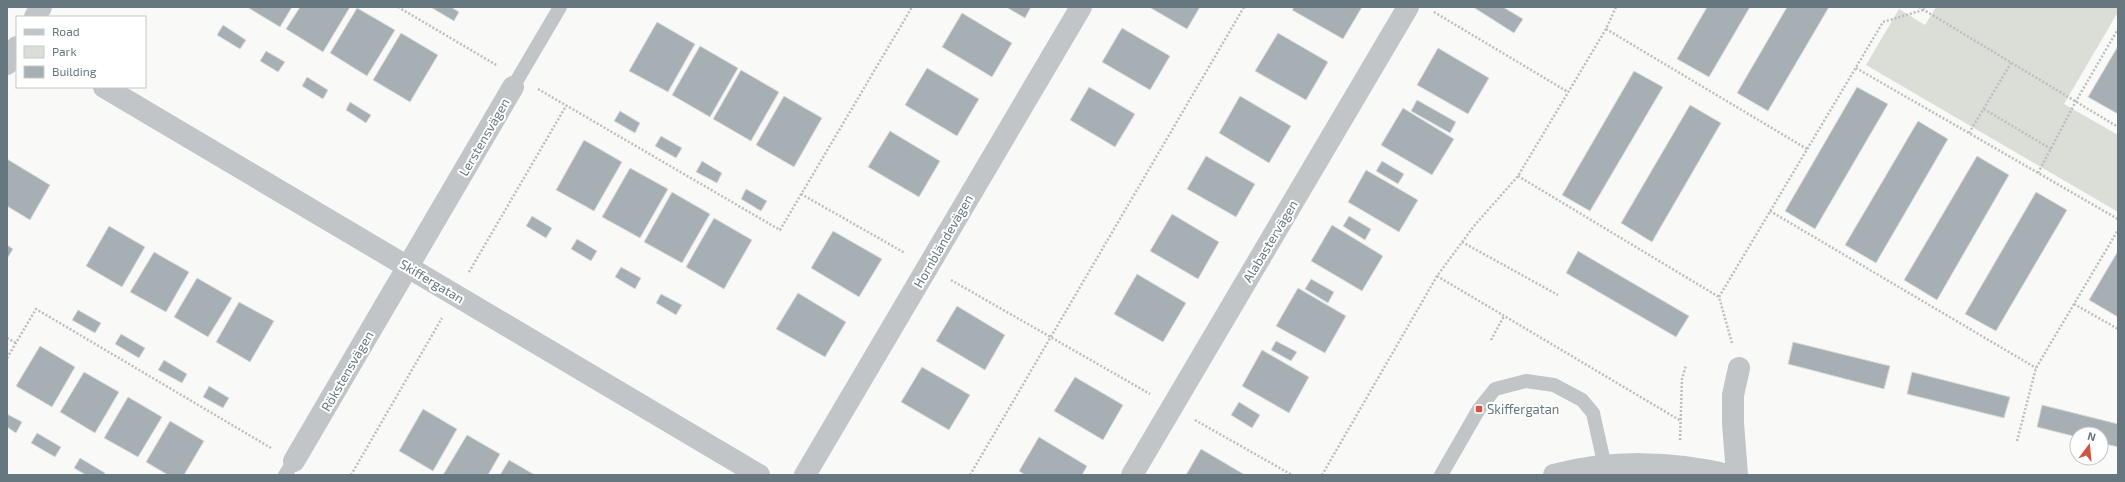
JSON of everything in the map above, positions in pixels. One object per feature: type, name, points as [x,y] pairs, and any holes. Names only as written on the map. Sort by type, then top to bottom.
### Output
[{"type":"street","points":[[36,16],[40,7]]},
{"type":"street","name":"Hornbländevägen","points":[[805,475],[1081,7]]},
{"type":"street","name":"Alabastervägen","points":[[1132,475],[1172,407],[1418,8]]},
{"type":"street","points":[[7,64],[16,49]]},
{"type":"street","name":"Lerstensvägen","points":[[408,267],[516,82]]},
{"type":"street","name":"Skiffergatan","points":[[106,88],[759,475]]},
{"type":"street","name":"Rökstensvägen","points":[[290,468],[408,267]]},
{"type":"street","points":[[1738,475],[1733,422],[1733,395],[1739,368]]},
{"type":"street","points":[[1554,475],[1632,464],[1697,467],[1728,475]]},
{"type":"lane","name":"Lerstensvägen","points":[[516,82],[560,7]]},
{"type":"lane","points":[[1441,475],[1479,409],[1495,389],[1526,381],[1554,385],[1582,400],[1593,413],[1605,467]]},
{"type":"path","points":[[398,7],[516,82],[780,230],[912,7]]},
{"type":"path","points":[[970,475],[1244,7]]},
{"type":"path","points":[[1322,475],[1437,276],[1474,226],[1518,176],[1606,29],[1616,7]]},
{"type":"path","points":[[1919,7],[1924,8],[2011,63],[2118,127]]},
{"type":"path","points":[[1418,8],[1568,92]]},
{"type":"path","points":[[1719,297],[1883,22],[1924,8]]},
{"type":"path","points":[[1606,29],[1807,149]]},
{"type":"path","points":[[2038,173],[2076,101],[2118,29]]},
{"type":"path","points":[[1970,133],[2011,63]]},
{"type":"path","points":[[1856,68],[2118,219]]},
{"type":"path","points":[[1984,109],[2051,149]]},
{"type":"path","points":[[1518,176],[1719,297],[1739,368]]},
{"type":"path","points":[[801,194],[928,266],[1050,338],[1292,475]]},
{"type":"path","points":[[1770,211],[2036,368]]},
{"type":"path","points":[[2017,441],[2036,368],[2118,230]]},
{"type":"path","points":[[1462,242],[1558,295]]},
{"type":"path","points":[[1437,276],[1681,421]]},
{"type":"path","points":[[2074,304],[2118,329]]},
{"type":"path","points":[[7,358],[36,309],[290,468]]},
{"type":"path","points":[[1491,340],[1504,316]]},
{"type":"path","points":[[7,338],[16,343]]},
{"type":"path","points":[[1679,467],[1682,378],[1686,365]]},
{"type":"green space","points":[[1936,7],[2118,7],[2118,12],[2064,104],[2118,135],[2118,212],[1866,65],[1899,9],[1925,25]]},
{"type":"building","points":[[247,7],[292,7],[280,27]]},
{"type":"building","points":[[300,7],[350,7],[323,52],[286,29]]},
{"type":"building","points":[[451,7],[459,12],[454,21],[432,8]]},
{"type":"building","points":[[1006,7],[1031,7],[1025,18]]},
{"type":"building","points":[[1149,7],[1200,7],[1187,29]]},
{"type":"building","points":[[1294,7],[1362,7],[1343,39],[1292,10]]},
{"type":"building","points":[[1473,7],[1503,7],[1523,19],[1514,33]]},
{"type":"building","points":[[1707,7],[1750,7],[1709,77],[1677,59]]},
{"type":"building","points":[[1787,7],[1829,7],[1768,111],[1737,93]]},
{"type":"building","points":[[357,8],[395,30],[367,76],[330,53]]},
{"type":"building","points":[[962,13],[1012,43],[992,77],[942,47]]},
{"type":"building","points":[[657,22],[695,44],[668,92],[629,71]]},
{"type":"building","points":[[223,25],[246,40],[240,49],[217,35]]},
{"type":"building","points":[[1122,28],[1170,56],[1150,90],[1102,62]]},
{"type":"building","points":[[401,33],[438,55],[410,102],[373,80]]},
{"type":"building","points":[[1278,33],[1328,62],[1306,100],[1255,71]]},
{"type":"building","points":[[700,46],[738,68],[710,117],[672,95]]},
{"type":"building","points":[[2118,46],[2118,114],[2088,97]]},
{"type":"building","points":[[1438,48],[1489,78],[1468,114],[1417,85]]},
{"type":"building","points":[[266,51],[285,62],[278,72],[260,61]]},
{"type":"building","points":[[927,68],[979,99],[957,136],[905,105]]},
{"type":"building","points":[[741,70],[779,92],[751,141],[713,119]]},
{"type":"building","points":[[1634,71],[1663,87],[1590,211],[1562,195]]},
{"type":"building","points":[[307,77],[328,90],[323,99],[302,86]]},
{"type":"building","points":[[1089,87],[1135,114],[1115,147],[1070,120]]},
{"type":"building","points":[[1857,87],[1888,104],[1815,229],[1785,211]]},
{"type":"building","points":[[784,96],[822,118],[794,167],[756,145]]},
{"type":"building","points":[[1240,96],[1291,126],[1269,163],[1219,133]]},
{"type":"building","points":[[1417,100],[1456,122],[1450,133],[1411,111]]},
{"type":"building","points":[[350,102],[371,115],[366,123],[346,110]]},
{"type":"building","points":[[1690,105],[1721,123],[1652,242],[1621,223]]},
{"type":"building","points":[[1403,108],[1454,139],[1432,175],[1381,145]]},
{"type":"building","points":[[620,111],[640,123],[635,133],[614,121]]},
{"type":"building","points":[[1918,121],[1948,139],[1876,263],[1845,245]]},
{"type":"building","points":[[890,131],[940,161],[919,197],[868,167]]},
{"type":"building","points":[[661,136],[682,148],[676,158],[655,146]]},
{"type":"building","points":[[584,140],[622,162],[594,211],[556,190]]},
{"type":"building","points":[[1206,156],[1255,184],[1236,217],[1187,189]]},
{"type":"building","points":[[1977,156],[2009,175],[1937,300],[1904,280]]},
{"type":"building","points":[[7,159],[50,185],[30,220],[7,206]]},
{"type":"building","points":[[702,161],[722,173],[717,183],[696,172]]},
{"type":"building","points":[[1382,161],[1404,174],[1398,184],[1376,171]]},
{"type":"building","points":[[630,168],[668,189],[640,238],[602,217]]},
{"type":"building","points":[[1366,170],[1418,200],[1399,232],[1348,202]]},
{"type":"building","points":[[746,189],[767,201],[761,211],[741,199]]},
{"type":"building","points":[[672,192],[710,214],[682,263],[644,242]]},
{"type":"building","points":[[2036,192],[2067,210],[1996,331],[1965,314]]},
{"type":"building","points":[[1172,214],[1219,242],[1198,279],[1150,251]]},
{"type":"building","points":[[532,216],[552,228],[546,238],[526,226]]},
{"type":"building","points":[[1349,216],[1371,229],[1365,240],[1343,226]]},
{"type":"building","points":[[714,218],[752,240],[724,289],[686,267]]},
{"type":"building","points":[[1332,225],[1383,256],[1362,291],[1311,261]]},
{"type":"building","points":[[109,226],[145,247],[122,287],[86,266]]},
{"type":"building","points":[[833,231],[882,259],[859,297],[811,268]]},
{"type":"building","points":[[577,239],[597,251],[591,261],[571,249]]},
{"type":"building","points":[[7,245],[13,249],[7,259]]},
{"type":"building","points":[[1578,251],[1689,316],[1676,337],[1566,273]]},
{"type":"building","points":[[2118,251],[2118,317],[2089,300]]},
{"type":"building","points":[[154,252],[189,272],[166,312],[130,292]]},
{"type":"building","points":[[621,267],[641,278],[635,289],[615,277]]},
{"type":"building","points":[[1137,274],[1186,303],[1163,342],[1114,314]]},
{"type":"building","points":[[197,278],[232,298],[208,337],[174,317]]},
{"type":"building","points":[[1311,279],[1334,292],[1328,303],[1305,289]]},
{"type":"building","points":[[1298,288],[1346,316],[1325,353],[1276,326]]},
{"type":"building","points":[[798,293],[846,322],[825,357],[776,329]]},
{"type":"building","points":[[661,294],[682,305],[676,315],[656,303]]},
{"type":"building","points":[[239,302],[274,321],[250,362],[216,342]]},
{"type":"building","points":[[957,306],[1005,335],[985,370],[936,341]]},
{"type":"building","points":[[78,310],[101,323],[95,333],[72,320]]},
{"type":"building","points":[[121,334],[145,348],[139,358],[115,344]]},
{"type":"building","points":[[1276,341],[1297,352],[1291,361],[1271,350]]},
{"type":"building","points":[[1793,342],[1890,366],[1884,389],[1788,364]]},
{"type":"building","points":[[40,346],[75,367],[52,407],[16,386]]},
{"type":"building","points":[[1262,350],[1309,377],[1289,413],[1242,386]]},
{"type":"building","points":[[164,360],[187,374],[182,383],[158,370]]},
{"type":"building","points":[[922,367],[970,395],[949,430],[901,402]]},
{"type":"building","points":[[84,372],[119,392],[95,433],[60,412]]},
{"type":"building","points":[[1912,372],[2010,397],[2004,418],[1907,394]]},
{"type":"building","points":[[1075,377],[1123,405],[1103,440],[1054,411]]},
{"type":"building","points":[[209,386],[229,398],[223,408],[203,397]]},
{"type":"building","points":[[128,397],[162,417],[138,457],[104,438]]},
{"type":"building","points":[[1239,402],[1260,415],[1252,428],[1231,415]]},
{"type":"building","points":[[2042,405],[2118,424],[2118,447],[2109,445],[2109,426],[2069,426],[2069,435],[2037,427]]},
{"type":"building","points":[[423,409],[457,429],[433,471],[399,451]]},
{"type":"building","points":[[7,414],[22,422],[16,433],[7,427]]},
{"type":"building","points":[[170,421],[204,441],[184,475],[168,475],[146,462]]},
{"type":"building","points":[[37,433],[61,447],[55,457],[31,443]]},
{"type":"building","points":[[467,435],[500,454],[488,475],[443,475]]},
{"type":"building","points":[[1039,437],[1087,466],[1082,475],[1025,475],[1019,471]]},
{"type":"building","points":[[1201,449],[1245,475],[1186,475]]},
{"type":"building","points":[[80,458],[105,473],[104,475],[86,475],[74,468]]},
{"type":"building","points":[[509,460],[535,475],[500,475]]},
{"type":"place","name":"Skiffergatan","points":[[1479,409]]}]
